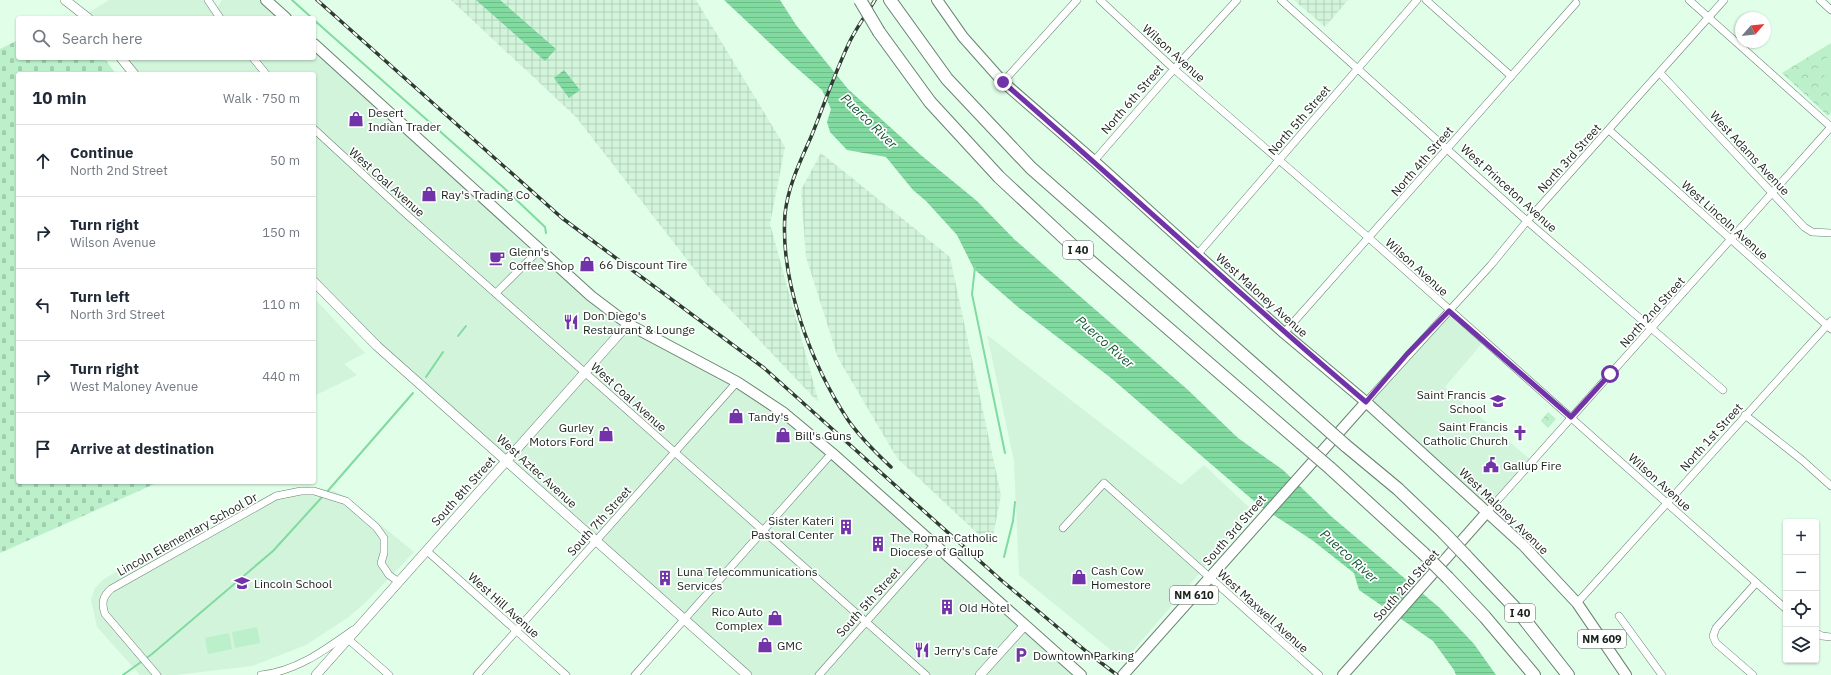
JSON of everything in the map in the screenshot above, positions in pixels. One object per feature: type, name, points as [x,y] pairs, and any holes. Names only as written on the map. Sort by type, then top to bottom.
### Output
[{"type":"highway","name":"I 40","points":[[860,0],[880,32],[930,102],[1004,182],[1086,257],[1330,468],[1423,553],[1485,617],[1534,675]]},
{"type":"highway","name":"I 40","points":[[890,0],[946,79],[1031,168],[1398,490],[1443,532],[1517,610],[1568,675]]},
{"type":"main road","points":[[65,0],[85,16]]},
{"type":"main road","points":[[266,0],[284,16]]},
{"type":"main road","name":"West Maloney Avenue","points":[[937,0],[963,37],[1003,82],[1094,161],[1284,333],[1366,402],[1488,511],[1523,545],[1577,604]]},
{"type":"main road","points":[[316,46],[591,296],[628,324],[737,382],[784,412],[935,544],[1081,675]]},
{"type":"main road","points":[[123,60],[132,72]]},
{"type":"main road","name":"West Aztec Avenue","points":[[316,284],[377,346],[747,675]]},
{"type":"main road","name":"South 8th Street","points":[[316,675],[628,324]]},
{"type":"main road","name":"South 3rd Street","points":[[1123,675],[1210,578],[1299,475],[1366,402]]},
{"type":"main road","name":"South 2nd Street","points":[[1343,675],[1488,511]]},
{"type":"main road","name":"NM 609","points":[[1577,604],[1626,675]]},
{"type":"main road","points":[[980,675],[1025,625]]},
{"type":"street","points":[[204,0],[215,11]]},
{"type":"street","points":[[208,0],[219,16]]},
{"type":"street","points":[[1003,82],[1077,0]]},
{"type":"street","name":"Wilson Avenue","points":[[1100,0],[1174,69],[1369,238],[1449,311],[1571,417],[1783,606]]},
{"type":"street","name":"North 6th Street","points":[[1094,161],[1174,69],[1237,0]]},
{"type":"street","name":"West Princeton Avenue","points":[[1281,0],[1527,221],[1653,328],[1723,390]]},
{"type":"street","name":"North 5th Street","points":[[1197,255],[1417,0]]},
{"type":"street","points":[[1426,0],[1511,76]]},
{"type":"street","points":[[1689,0],[1831,127]]},
{"type":"street","name":"North 3rd Street","points":[[1366,402],[1407,354],[1449,311],[1724,0]]},
{"type":"street","points":[[1821,0],[1831,10]]},
{"type":"street","name":"North 4th Street","points":[[1284,333],[1576,3]]},
{"type":"street","points":[[255,60],[264,72]]},
{"type":"street","name":"West Adams Avenue","points":[[1660,73],[1773,194],[1812,232],[1831,233]]},
{"type":"street","name":"North 2nd Street","points":[[1488,511],[1773,194],[1831,127]]},
{"type":"street","name":"West Lincoln Avenue","points":[[1609,130],[1731,241],[1830,325]]},
{"type":"street","name":"West Coal Avenue","points":[[316,133],[926,675]]},
{"type":"street","points":[[496,293],[539,250]]},
{"type":"street","name":"North 1st Street","points":[[1577,604],[1745,415],[1830,325]]},
{"type":"street","name":"South 7th Street","points":[[477,675],[737,382]]},
{"type":"street","points":[[1745,415],[1802,460],[1831,486]]},
{"type":"street","points":[[635,675],[832,453]]},
{"type":"street","name":"West Maxwell Avenue","points":[[1063,528],[1104,483],[1319,675]]},
{"type":"street","name":"Lincoln Elementary School Dr","points":[[157,675],[105,614],[102,606],[103,599],[106,594],[111,589],[276,496],[294,492],[314,491],[346,501],[376,527],[384,538],[384,553],[380,563],[389,575],[399,582]]},
{"type":"street","name":"South 5th Street","points":[[819,675],[935,544]]},
{"type":"street","name":"West Hill Avenue","points":[[427,551],[566,675]]},
{"type":"street","points":[[1753,675],[1716,643],[1713,636],[1716,628],[1756,583]]},
{"type":"street","points":[[1619,616],[1662,675]]},
{"type":"street","points":[[262,675],[279,673],[317,656],[363,622]]},
{"type":"street","points":[[1819,634],[1831,637]]},
{"type":"street","points":[[348,639],[389,675]]},
{"type":"shaded area","points":[[109,0],[203,0],[216,16],[86,16],[85,15]]},
{"type":"shaded area","points":[[222,0],[266,0],[284,16],[219,16],[215,11]]},
{"type":"shaded area","points":[[451,0],[696,0],[785,147],[770,224],[819,403],[706,284],[576,117]]},
{"type":"shaded area","points":[[1294,0],[1348,0],[1325,27]]},
{"type":"shaded area","points":[[316,46],[591,296],[784,413],[1081,675],[747,675],[410,374],[316,284],[316,72],[266,72],[256,60],[316,60]]},
{"type":"shaded area","points":[[122,60],[254,60],[264,72],[132,72]]},
{"type":"shaded area","points":[[821,153],[950,257],[1001,495],[991,546],[897,458],[838,358],[806,257],[801,190]]},
{"type":"shaded area","points":[[316,300],[365,353],[344,364],[357,375],[316,395]]},
{"type":"shaded area","points":[[1449,311],[1484,341],[1445,387],[1532,461],[1488,511],[1366,402]]},
{"type":"shaded area","points":[[987,335],[1181,485],[1204,465],[1253,511],[1124,661],[1019,575],[1014,461]]},
{"type":"shaded area","name":"Lincoln School","points":[[307,486],[334,491],[347,497],[414,552],[365,603],[349,617],[306,645],[252,666],[175,675],[140,675],[97,627],[91,600],[95,588],[104,579],[145,556],[148,562],[270,495],[293,488]]},
{"type":"green space","points":[[16,41],[16,60],[106,60],[114,72],[16,72],[16,484],[155,484],[0,553],[0,49]]},
{"type":"green space","points":[[1831,43],[1831,113],[1828,116],[1782,73]]},
{"type":"green space","points":[[1831,53],[1831,79],[1830,80],[1817,69]]},
{"type":"green space","points":[[1548,412],[1556,419],[1548,428],[1541,421]]},
{"type":"green space","points":[[257,627],[260,643],[235,648],[232,632]]},
{"type":"green space","points":[[229,633],[232,649],[208,654],[205,638]]},
{"type":"water","points":[[476,0],[500,0],[556,49],[545,61]]},
{"type":"water","name":"Puerco River","points":[[724,0],[780,0],[796,25],[848,89],[922,156],[977,201],[1015,240],[1188,390],[1238,438],[1283,470],[1332,517],[1441,609],[1474,644],[1496,675],[1456,675],[1433,641],[1359,590],[1354,573],[1312,540],[1261,507],[1111,378],[1018,307],[974,269],[957,235],[926,201],[913,190],[886,157],[847,150],[830,132],[827,122],[831,109],[822,90]]},
{"type":"water","points":[[564,70],[580,90],[569,98],[554,78]]},
{"type":"waterway","points":[[292,0],[310,16]]},
{"type":"waterway","points":[[316,22],[504,188],[545,227],[546,233]]},
{"type":"waterway","points":[[975,267],[972,294],[1005,453]]},
{"type":"waterway","points":[[458,336],[466,326]]},
{"type":"waterway","points":[[426,377],[443,352]]},
{"type":"waterway","points":[[326,493],[413,393]]},
{"type":"waterway","points":[[123,675],[152,654],[273,551],[323,496]]},
{"type":"waterway","points":[[1004,557],[1013,521],[1015,502]]},
{"type":"railway","points":[[317,0],[562,218],[764,368],[1001,580],[1087,652],[1117,675]]},
{"type":"railway","points":[[875,0],[850,41],[795,174],[785,214],[785,240],[793,294],[810,348],[822,374],[834,398],[848,420],[868,445],[891,467]]},
{"type":"place","name":"Desert Indian Trader","points":[[356,119]]},
{"type":"place","name":"Ray's Trading Co","points":[[429,194]]},
{"type":"place","name":"Glenn's Coffee Shop","points":[[497,258]]},
{"type":"place","name":"66 Discount Tire","points":[[587,264]]},
{"type":"place","name":"Don Diego's Restaurant & Lounge","points":[[571,322]]},
{"type":"place","name":"Saint Francis School","points":[[1498,401]]},
{"type":"place","name":"Tandy's","points":[[736,416]]},
{"type":"place","name":"Saint Francis Catholic Church","points":[[1520,433]]},
{"type":"place","name":"Gurley Motors Ford","points":[[606,434]]},
{"type":"place","name":"Bill's Guns","points":[[783,435]]},
{"type":"place","name":"Gallup Fire","points":[[1491,465]]},
{"type":"place","name":"Sister Kateri Pastoral Center","points":[[846,527]]},
{"type":"place","name":"The Roman Catholic Diocese of Gallup","points":[[878,544]]},
{"type":"place","name":"Cash Cow Homestore","points":[[1079,577]]},
{"type":"place","name":"Luna Telecommunications Services","points":[[665,578]]},
{"type":"place","name":"Lincoln School","points":[[242,583]]},
{"type":"place","name":"Old Hotel","points":[[947,607]]},
{"type":"place","name":"Rico Auto Complex","points":[[775,618]]},
{"type":"place","name":"GMC","points":[[765,645]]},
{"type":"place","name":"Jerry's Cafe","points":[[922,650]]},
{"type":"place","name":"Downtown Parking","points":[[1021,655]]},
{"type":"route","points":[[1003,82],[1094,161],[1284,333],[1366,402],[1407,354],[1449,311],[1571,417],[1610,374]]}]
